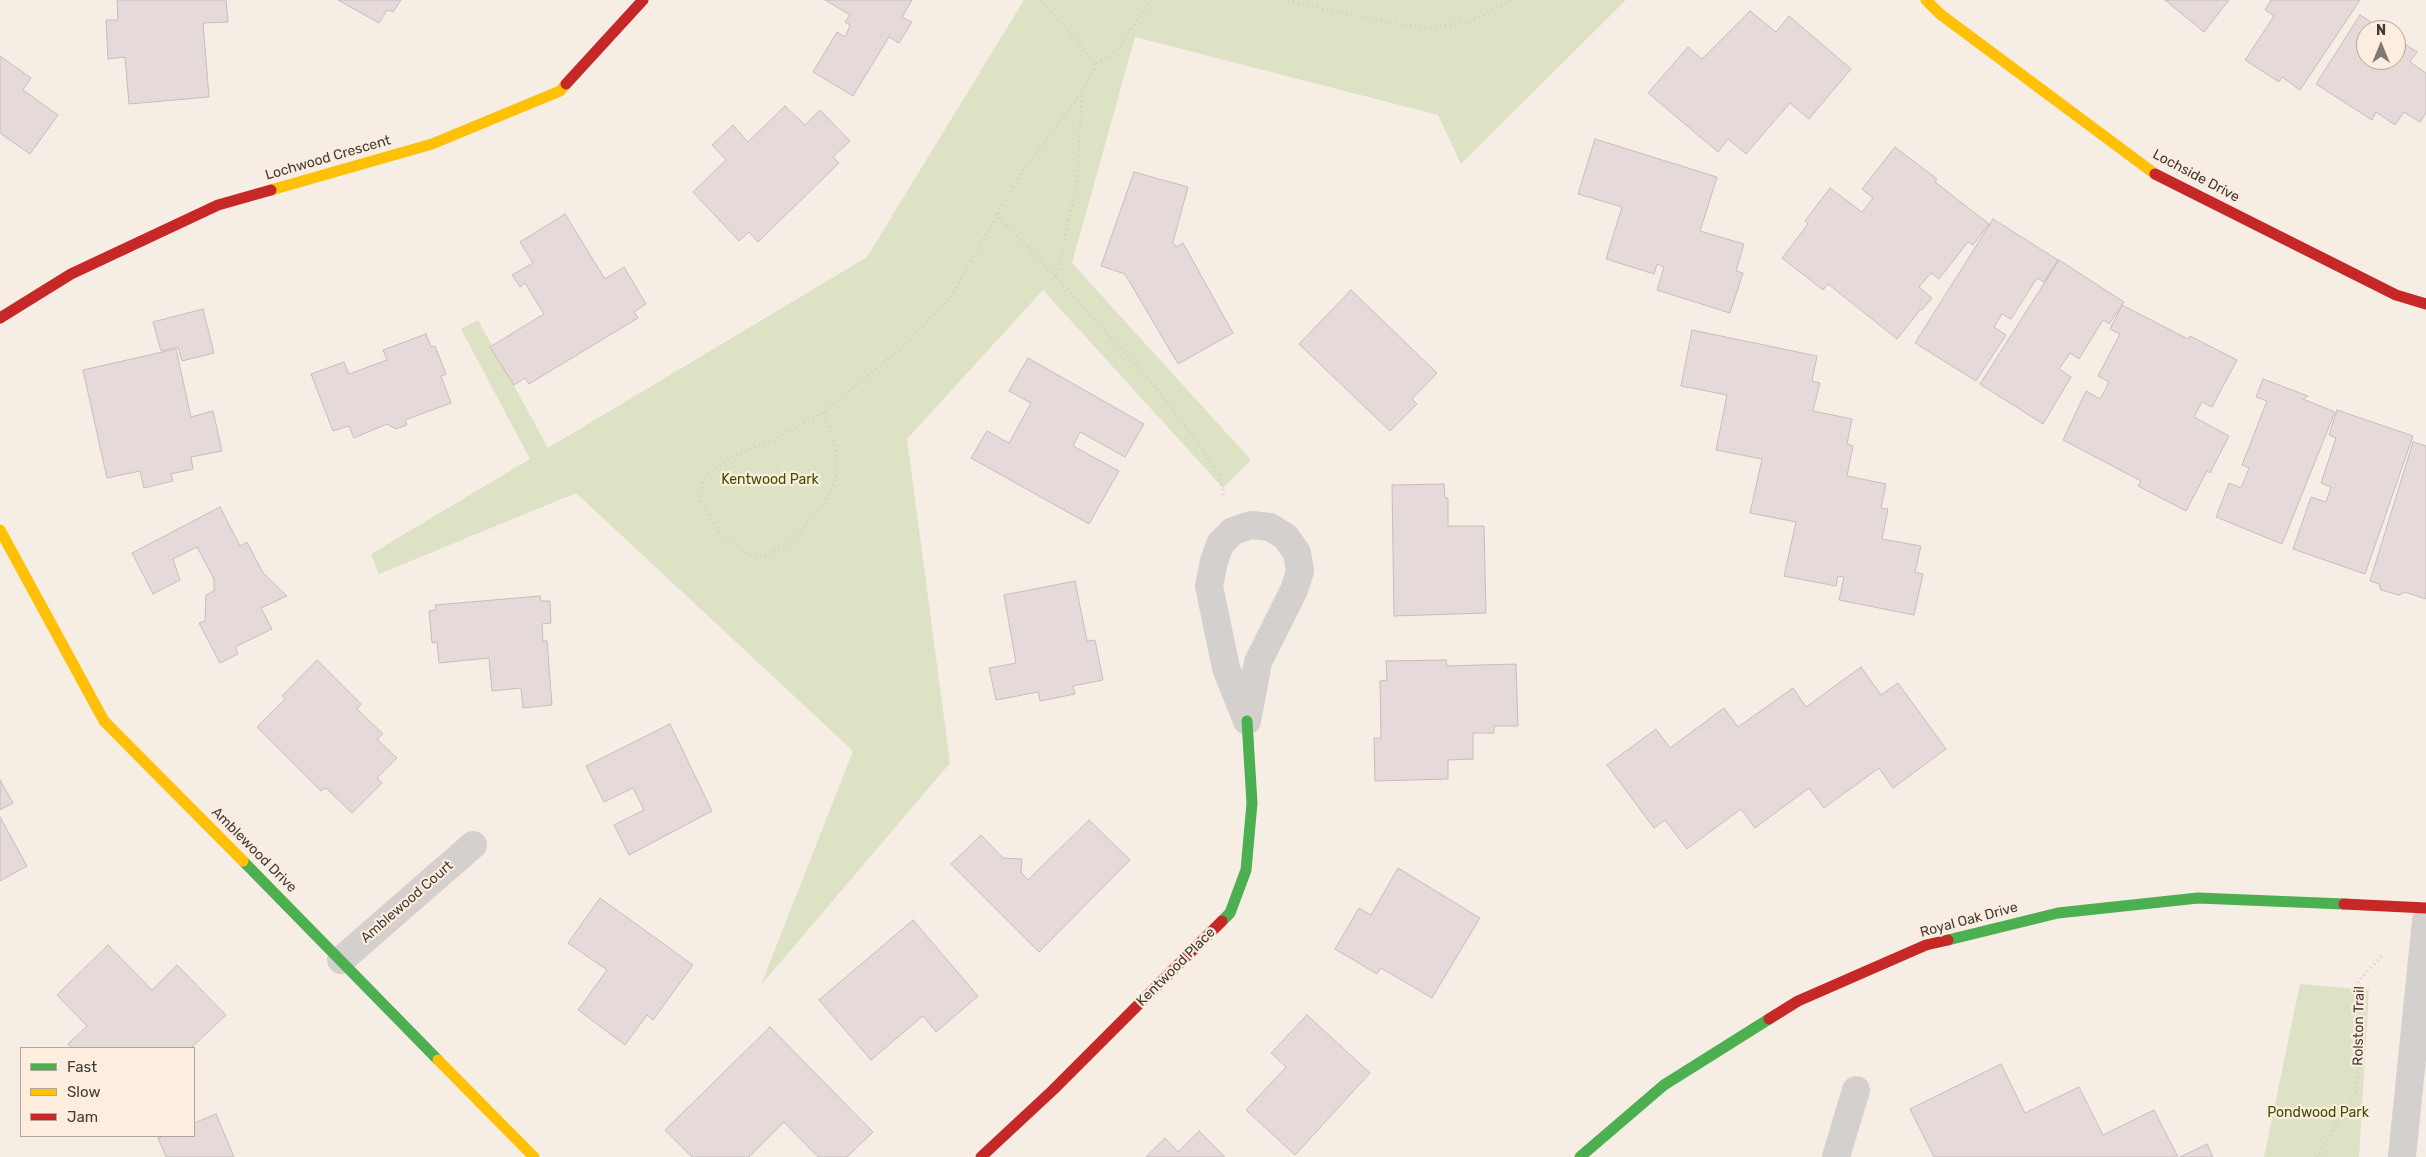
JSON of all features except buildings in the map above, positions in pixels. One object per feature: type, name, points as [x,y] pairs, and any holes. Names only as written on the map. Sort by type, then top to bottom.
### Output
[{"type":"street","name":"Lochwood Crescent","points":[[0,318],[71,274],[218,205],[432,144],[560,91],[643,0]]},
{"type":"street","name":"Lochside Drive","points":[[1926,0],[1940,14],[2155,174],[2396,295],[2426,304]]},
{"type":"street","name":"Kentwood Place","points":[[981,1157],[1053,1090],[1230,913],[1246,870],[1252,803],[1247,721],[1258,662],[1294,590],[1300,571],[1297,553],[1286,537],[1270,527],[1251,525],[1233,531],[1220,544],[1208,586],[1226,668],[1247,721]]},
{"type":"street","name":"Amblewood Drive","points":[[0,530],[104,721],[534,1157]]},
{"type":"street","name":"Amblewood Court","points":[[341,960],[473,845]]},
{"type":"street","name":"Royal Oak Drive","points":[[1580,1157],[1664,1085],[1798,1001],[1926,945],[2058,913],[2198,898],[2426,908]]},
{"type":"street","points":[[2402,1157],[2426,920]]},
{"type":"street","points":[[1836,1157],[1856,1090]]},
{"type":"path","points":[[1041,0],[1096,64]]},
{"type":"path","points":[[824,412],[835,445],[836,478],[826,501],[789,544],[764,556],[749,555],[720,534],[700,496],[704,478],[731,457],[777,438],[824,412],[906,344],[951,296],[996,214],[1020,175],[1082,92],[1096,64],[1115,52],[1152,0]]},
{"type":"path","points":[[1288,0],[1368,19],[1428,28],[1468,22],[1513,0]]},
{"type":"path","points":[[1056,276],[1077,182],[1082,92]]},
{"type":"path","points":[[996,214],[1056,276],[1153,384],[1197,442],[1218,474],[1233,531]]},
{"type":"path","name":"Rolston Trail","points":[[2317,1157],[2356,1091],[2359,1061],[2358,981],[2386,952]]},
{"type":"green space","name":"Kentwood Park","points":[[1024,0],[1626,0],[1461,164],[1438,115],[1135,37],[1072,263],[1251,460],[1223,488],[1043,290],[907,439],[950,763],[761,985],[853,751],[576,493],[379,574],[371,554],[530,459],[461,329],[478,320],[548,448],[867,257]]},
{"type":"green space","name":"Pondwood Park","points":[[2300,984],[2369,990],[2359,1157],[2264,1157]]},
{"type":"traffic: fast","points":[[1222,921],[1230,913],[1246,870],[1252,803],[1247,721]]},
{"type":"traffic: fast","points":[[243,861],[438,1060]]},
{"type":"traffic: fast","points":[[1948,940],[2058,913],[2198,898],[2344,904]]},
{"type":"traffic: fast","points":[[1580,1157],[1664,1085],[1769,1019]]},
{"type":"traffic: slow","points":[[1926,0],[1940,14],[2155,174]]},
{"type":"traffic: slow","points":[[271,190],[432,144],[560,91],[566,84]]},
{"type":"traffic: slow","points":[[0,530],[104,721],[243,861]]},
{"type":"traffic: slow","points":[[438,1060],[534,1157]]},
{"type":"traffic: jam","points":[[566,84],[643,0]]},
{"type":"traffic: jam","points":[[2155,174],[2396,295],[2426,304]]},
{"type":"traffic: jam","points":[[0,318],[71,274],[218,205],[271,190]]},
{"type":"traffic: jam","points":[[2344,904],[2426,908]]},
{"type":"traffic: jam","points":[[981,1157],[1053,1090],[1222,921]]},
{"type":"traffic: jam","points":[[1769,1019],[1798,1001],[1926,945],[1948,940]]}]
